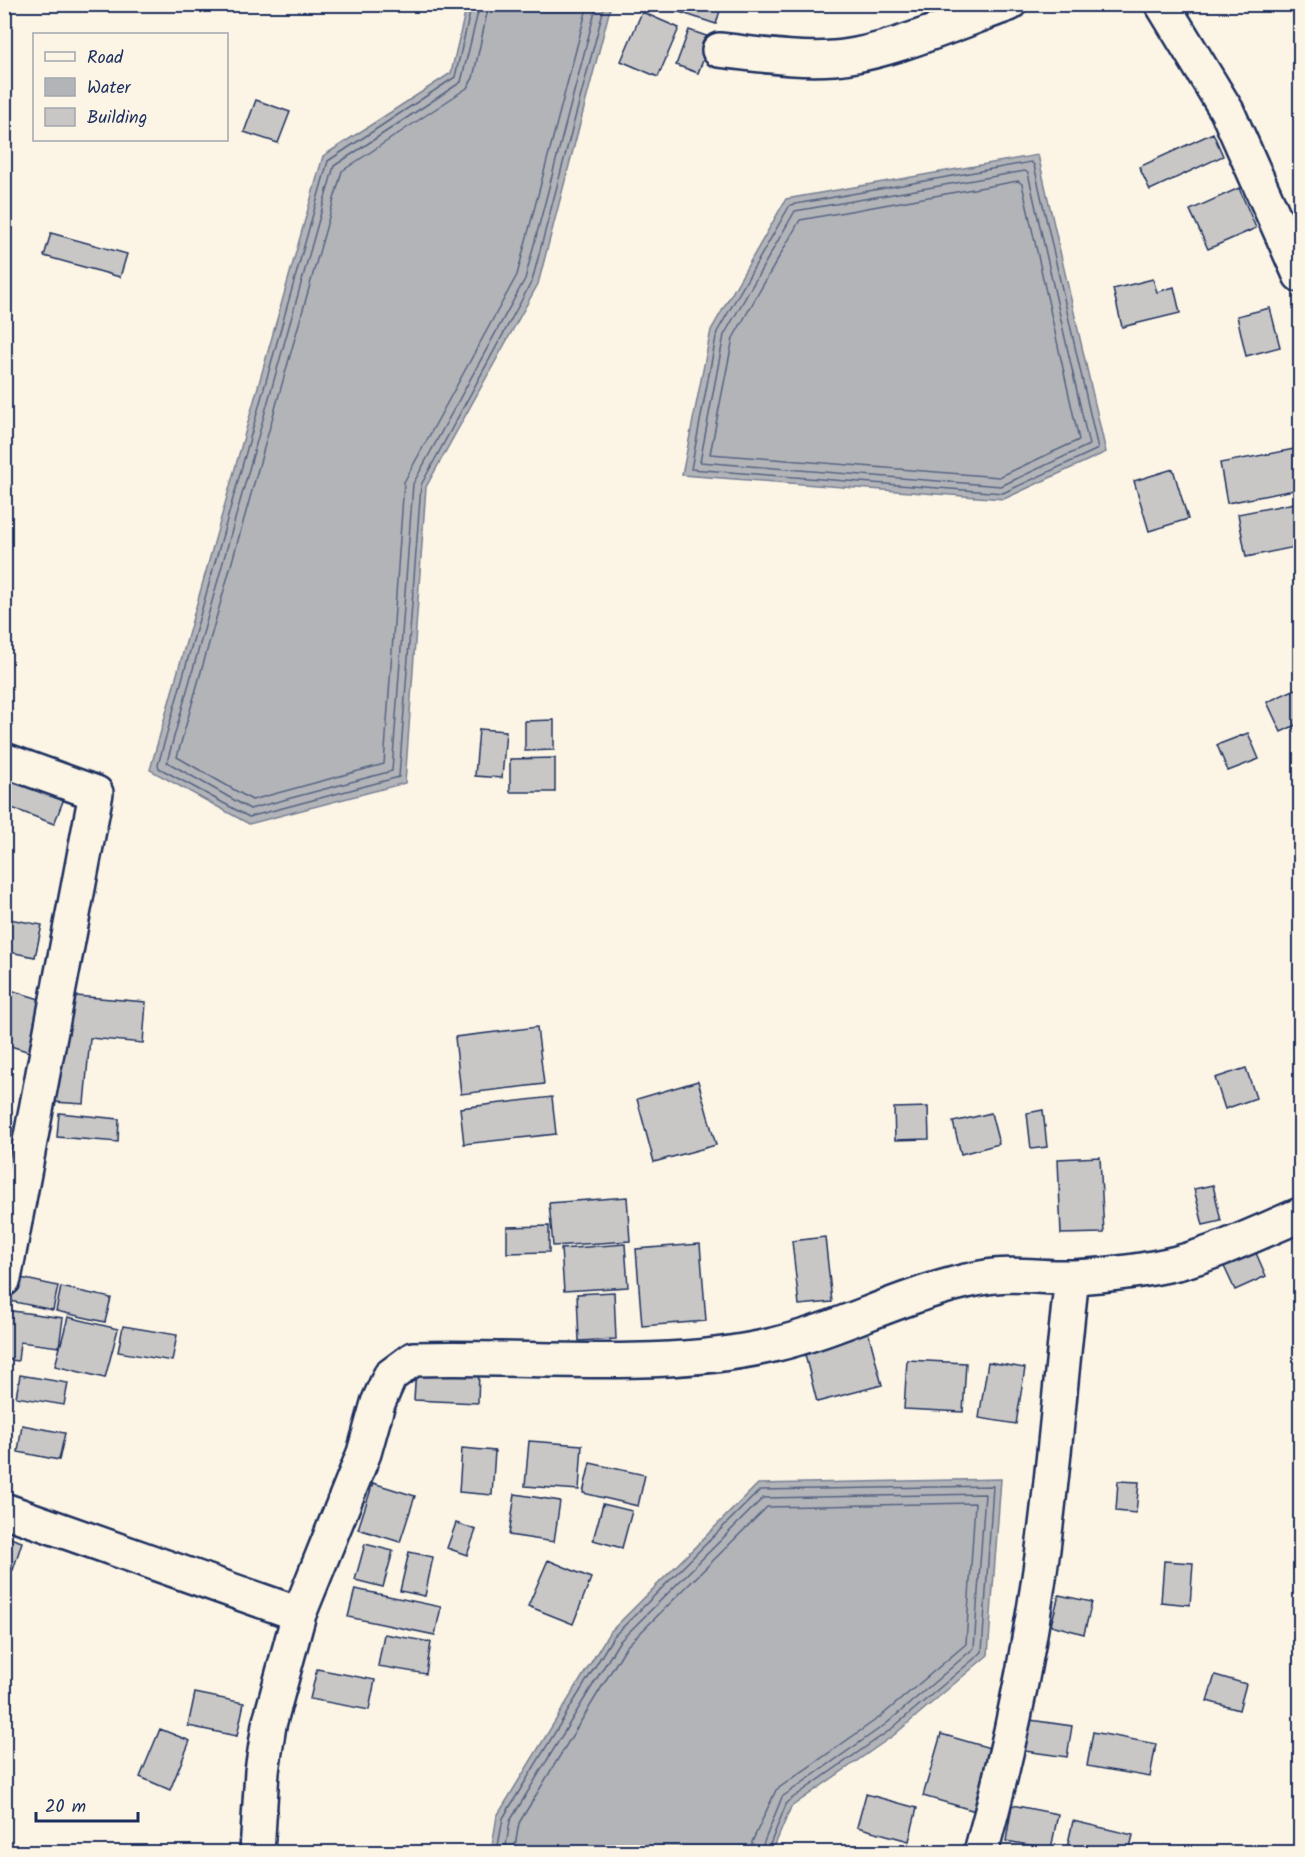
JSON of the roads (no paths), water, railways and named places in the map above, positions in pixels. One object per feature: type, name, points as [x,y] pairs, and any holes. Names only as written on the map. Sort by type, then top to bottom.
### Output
[{"type":"street","points":[[719,50],[805,60],[836,58],[883,48],[1009,4]]},
{"type":"street","points":[[1162,4],[1227,111],[1300,275]]},
{"type":"street","points":[[4,760],[96,793],[4,1279]]},
{"type":"street","points":[[257,1852],[262,1771],[269,1725],[299,1614],[364,1453],[378,1403],[390,1376],[413,1359],[635,1359],[712,1356],[773,1345],[825,1330],[926,1290],[984,1277],[1072,1277],[1135,1271],[1177,1263],[1300,1215]]},
{"type":"street","points":[[981,1852],[1008,1752],[1027,1646],[1048,1508],[1072,1277]]},
{"type":"street","points":[[4,1510],[299,1614]]},
{"type":"water","points":[[467,4],[611,5],[538,284],[426,487],[405,783],[249,824],[150,770],[323,156],[451,73]]},
{"type":"water","points":[[1038,155],[1106,452],[1004,499],[682,475],[711,330],[786,199]]},
{"type":"water","points":[[1001,1479],[988,1655],[894,1735],[791,1807],[772,1852],[491,1852],[497,1816],[609,1633],[758,1484]]}]
